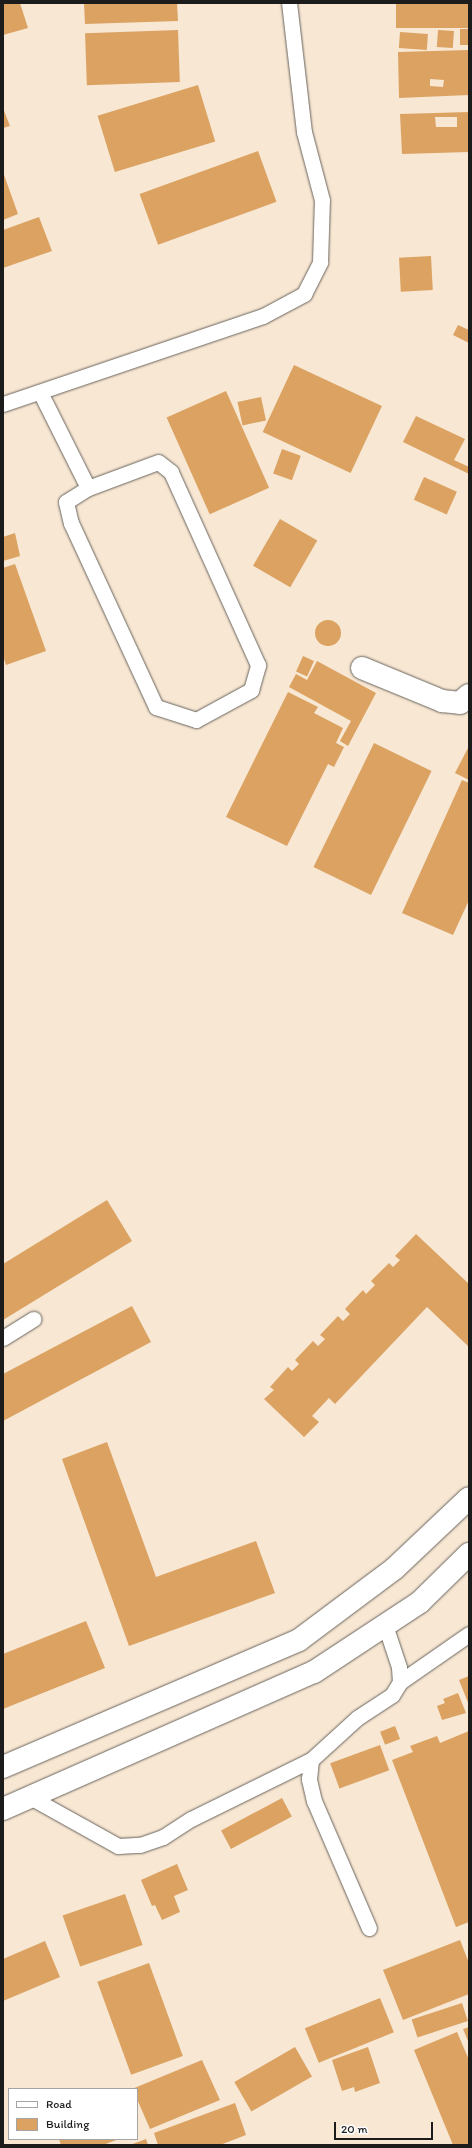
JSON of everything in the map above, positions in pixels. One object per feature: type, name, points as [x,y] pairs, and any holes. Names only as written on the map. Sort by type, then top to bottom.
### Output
[{"type":"main road","points":[[362,668],[442,702],[460,703],[469,695]]},
{"type":"main road","points":[[3,1767],[299,1640],[394,1569],[469,1498]]},
{"type":"main road","points":[[3,1809],[314,1672],[420,1602],[469,1554]]},
{"type":"lane","points":[[3,404],[263,316],[304,294],[320,262],[322,200],[304,132],[290,3]]},
{"type":"lane","points":[[40,392],[88,488]]},
{"type":"lane","points":[[158,462],[170,472],[258,665],[251,690],[196,720],[156,707],[71,523],[66,502],[88,488],[158,462]]},
{"type":"lane","points":[[3,1338],[34,1319]]},
{"type":"lane","points":[[385,1624],[399,1667],[400,1682]]},
{"type":"lane","points":[[30,1797],[118,1846],[140,1845],[162,1837],[191,1819],[311,1760],[357,1718],[392,1695],[400,1682],[469,1634]]},
{"type":"lane","points":[[311,1760],[309,1779],[314,1801],[369,1928]]},
{"type":"building","points":[[3,3],[20,3],[28,28],[3,35]]},
{"type":"building","points":[[84,3],[177,3],[178,21],[85,24]]},
{"type":"building","points":[[396,3],[469,3],[469,28],[396,28]]},
{"type":"building","points":[[460,29],[469,29],[469,45],[460,45]]},
{"type":"building","points":[[178,30],[180,82],[87,85],[85,33]]},
{"type":"building","points":[[438,30],[454,31],[453,48],[437,47]]},
{"type":"building","points":[[400,32],[428,34],[427,50],[399,48]]},
{"type":"building","points":[[469,50],[469,95],[399,98],[398,52]],"holes":[[[430,79],[444,80],[443,87],[430,86]]]},
{"type":"building","points":[[198,85],[215,141],[115,172],[98,116]]},
{"type":"building","points":[[3,108],[10,126],[3,128]]},
{"type":"building","points":[[469,112],[469,152],[402,154],[400,114]],"holes":[[[435,117],[457,117],[457,127],[436,127]]]},
{"type":"building","points":[[258,151],[276,202],[158,245],[140,194]]},
{"type":"building","points":[[3,172],[18,214],[3,220]]},
{"type":"building","points":[[39,217],[52,251],[3,268],[3,230]]},
{"type":"building","points":[[431,256],[433,290],[401,292],[399,258]]},
{"type":"building","points":[[458,325],[469,330],[469,343],[453,335]]},
{"type":"building","points":[[294,365],[382,406],[351,473],[263,432]]},
{"type":"building","points":[[226,391],[269,488],[210,514],[167,417]]},
{"type":"building","points":[[261,397],[266,420],[243,425],[238,402]]},
{"type":"building","points":[[416,416],[465,439],[454,460],[469,467],[469,474],[403,442]]},
{"type":"building","points":[[282,449],[301,456],[292,480],[273,473]]},
{"type":"building","points":[[424,477],[457,492],[447,514],[414,500]]},
{"type":"building","points":[[280,519],[317,540],[290,587],[253,566]]},
{"type":"building","points":[[15,533],[20,556],[3,561],[3,537]]},
{"type":"building","points":[[15,564],[46,651],[6,665],[3,656],[3,568]]},
{"type":"building","points":[[328,620],[338,623],[341,633],[338,643],[328,646],[318,643],[315,633],[318,623]]},
{"type":"building","points":[[303,656],[314,661],[307,676],[296,672]]},
{"type":"building","points":[[317,661],[376,693],[348,746],[340,741],[351,721],[289,687],[296,674],[307,680]]},
{"type":"building","points":[[288,692],[318,707],[314,713],[343,728],[336,743],[344,747],[334,767],[328,764],[287,846],[226,817]]},
{"type":"building","points":[[374,743],[432,771],[371,895],[314,867]]},
{"type":"building","points":[[469,746],[469,780],[455,773]]},
{"type":"building","points":[[462,780],[469,783],[469,900],[453,935],[402,913]]},
{"type":"building","points":[[107,1200],[132,1241],[3,1320],[3,1264]]},
{"type":"building","points":[[416,1234],[469,1284],[469,1347],[427,1307],[335,1404],[329,1398],[312,1416],[319,1422],[304,1437],[264,1399],[274,1390],[270,1387],[288,1367],[292,1371],[299,1364],[295,1360],[313,1341],[318,1346],[325,1339],[320,1335],[338,1316],[343,1321],[350,1314],[345,1309],[363,1290],[366,1294],[375,1285],[371,1281],[389,1263],[393,1267],[400,1260],[395,1256]]},
{"type":"building","points":[[132,1306],[151,1342],[3,1421],[3,1374]]},
{"type":"building","points":[[107,1442],[156,1577],[256,1541],[275,1593],[129,1646],[62,1459]]},
{"type":"building","points":[[86,1621],[105,1668],[3,1709],[3,1654]]},
{"type":"building","points":[[469,1676],[469,1705],[459,1680]]},
{"type":"building","points":[[458,1693],[466,1713],[442,1720],[437,1706],[445,1703],[443,1699]]},
{"type":"building","points":[[395,1726],[400,1739],[385,1745],[380,1732]]},
{"type":"building","points":[[469,1731],[469,1922],[456,1927],[392,1760],[413,1752],[410,1746],[437,1736],[440,1743]]},
{"type":"building","points":[[380,1745],[389,1770],[339,1788],[330,1763]]},
{"type":"building","points":[[282,1798],[292,1817],[231,1849],[221,1830]]},
{"type":"building","points":[[177,1864],[188,1890],[174,1896],[180,1912],[162,1920],[155,1905],[152,1906],[141,1880]]},
{"type":"building","points":[[125,1894],[143,1945],[80,1967],[63,1915]]},
{"type":"building","points":[[460,1940],[469,1963],[469,1994],[403,2020],[383,1970]]},
{"type":"building","points":[[45,1941],[60,1977],[3,2001],[3,1959]]},
{"type":"building","points":[[149,1963],[183,2056],[131,2075],[97,1982]]},
{"type":"building","points":[[380,1998],[394,2032],[319,2063],[305,2028]]},
{"type":"building","points":[[462,2003],[468,2021],[417,2037],[412,2019]]},
{"type":"building","points":[[469,2027],[469,2040],[468,2041],[463,2029]]},
{"type":"building","points":[[457,2032],[469,2060],[469,2145],[453,2145],[414,2050]]},
{"type":"building","points":[[295,2047],[312,2076],[251,2111],[234,2082]]},
{"type":"building","points":[[368,2047],[380,2083],[355,2092],[354,2087],[342,2091],[332,2060]]},
{"type":"building","points":[[202,2060],[220,2100],[150,2129],[138,2101],[138,2088],[134,2088]]},
{"type":"building","points":[[235,2103],[246,2135],[220,2145],[158,2145],[154,2133]]},
{"type":"building","points":[[146,2139],[148,2145],[130,2145]]},
{"type":"building","points":[[59,2140],[116,2140],[103,2145],[61,2145]]}]
